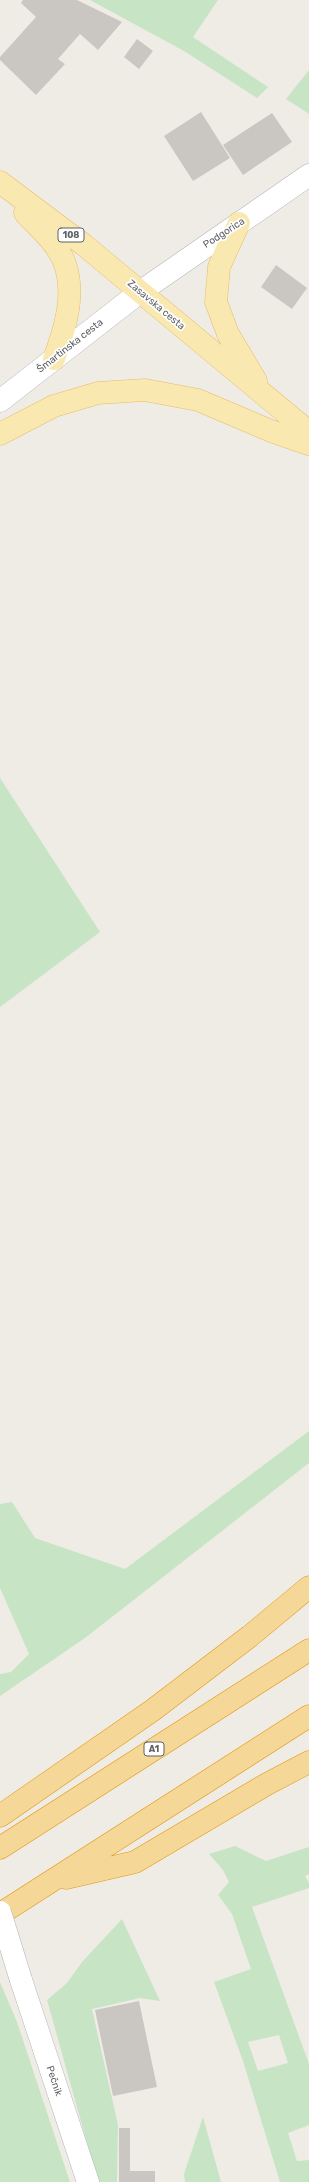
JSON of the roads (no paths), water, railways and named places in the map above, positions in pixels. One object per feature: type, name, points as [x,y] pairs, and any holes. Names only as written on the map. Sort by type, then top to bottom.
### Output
[{"type":"highway","points":[[0,1816],[153,1710],[250,1636],[309,1587]]},
{"type":"highway","name":"A1","points":[[0,1848],[309,1650]]},
{"type":"highway","points":[[0,1913],[309,1716]]},
{"type":"highway","points":[[49,1882],[134,1862],[267,1784],[309,1762]]},
{"type":"main road","name":"Podgorica","points":[[140,292],[309,175]]},
{"type":"main road","points":[[0,184],[56,247],[68,269],[69,295],[65,328],[54,359]]},
{"type":"main road","name":"Zasavska cesta","points":[[0,184],[84,245],[309,432]]},
{"type":"main road","points":[[239,223],[219,267],[216,302],[228,334],[264,395]]},
{"type":"main road","name":"Šmartinska cesta","points":[[0,401],[140,292]]},
{"type":"main road","points":[[0,434],[54,406],[98,393],[145,390],[198,400],[271,431],[309,444]]},
{"type":"main road","name":"Pečnik","points":[[0,1913],[88,2182]]}]
